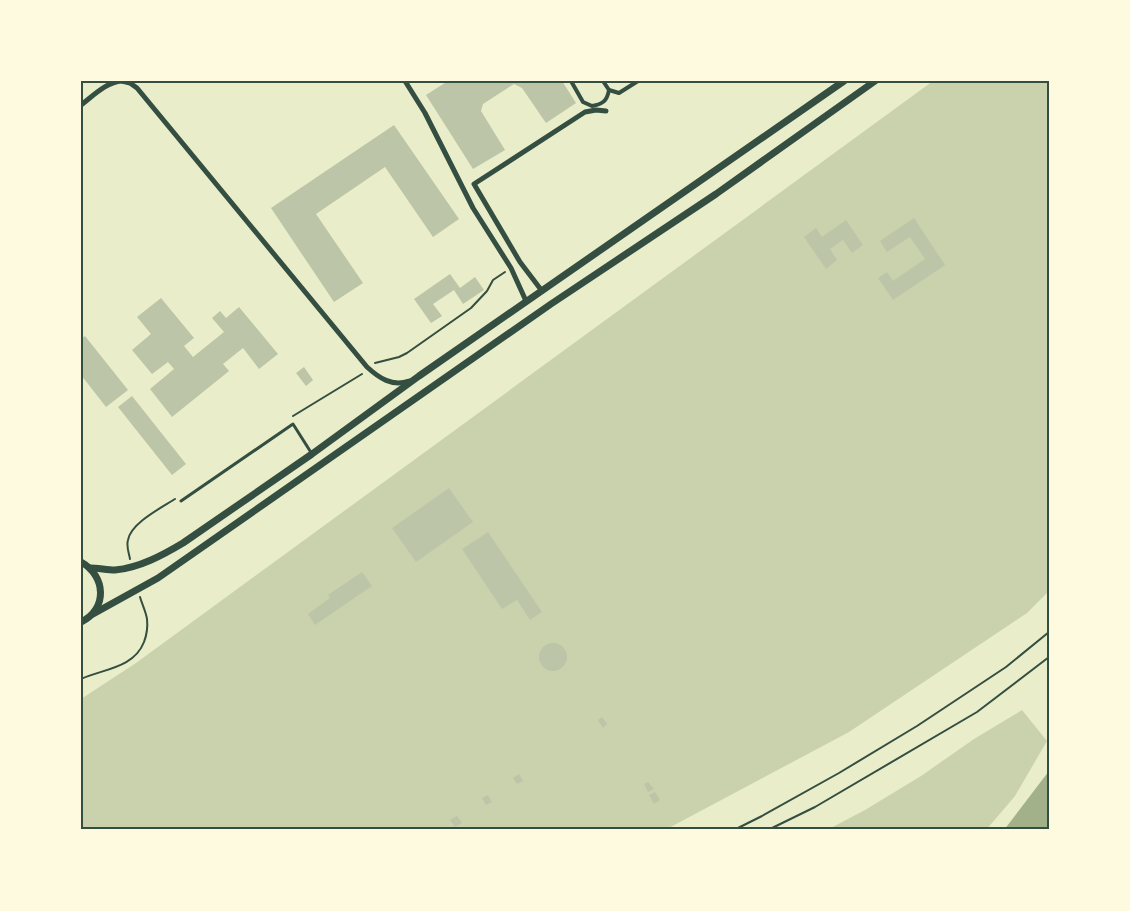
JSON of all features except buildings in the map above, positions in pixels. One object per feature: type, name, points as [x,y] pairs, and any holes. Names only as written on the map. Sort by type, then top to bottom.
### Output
[{"type":"street","points":[[81,105],[109,85],[122,81],[130,83],[368,368],[382,379],[395,383],[405,382],[419,376]]},
{"type":"street","points":[[405,81],[425,113],[473,208],[511,268],[526,301]]},
{"type":"street","points":[[571,81],[583,102],[592,106],[602,104],[609,90]]},
{"type":"street","points":[[603,81],[609,90],[619,93],[638,81]]},
{"type":"street","points":[[90,568],[115,570],[144,563],[164,555],[183,543],[526,301],[844,81]]},
{"type":"street","points":[[81,622],[158,578],[551,304],[716,194],[875,81]]},
{"type":"street","points":[[542,291],[520,262],[474,184],[585,112],[606,111]]},
{"type":"street","points":[[81,562],[90,568],[99,580],[101,591],[99,603],[93,614]]},
{"type":"lane","points":[[181,501],[293,424],[312,454]]},
{"type":"path","points":[[292,417],[360,376],[375,363],[399,357],[415,348],[471,308],[483,296],[493,280],[511,268]]},
{"type":"path","points":[[132,566],[127,545],[132,530],[138,523],[178,497]]},
{"type":"path","points":[[81,679],[131,660],[141,650],[148,633],[147,617],[139,590]]},
{"type":"path","points":[[734,830],[839,773],[917,726],[1006,667],[1049,632]]},
{"type":"path","points":[[768,830],[815,807],[977,712],[1049,657]]},
{"type":"shaded area","points":[[933,81],[1049,81],[1049,591],[1027,613],[849,732],[665,830],[81,830],[81,699],[136,663]]},
{"type":"shaded area","points":[[1022,710],[1047,741],[1015,796],[986,830],[827,830],[921,776],[974,739]]},
{"type":"shaded area","points":[[1049,771],[1049,830],[1004,830]]}]
